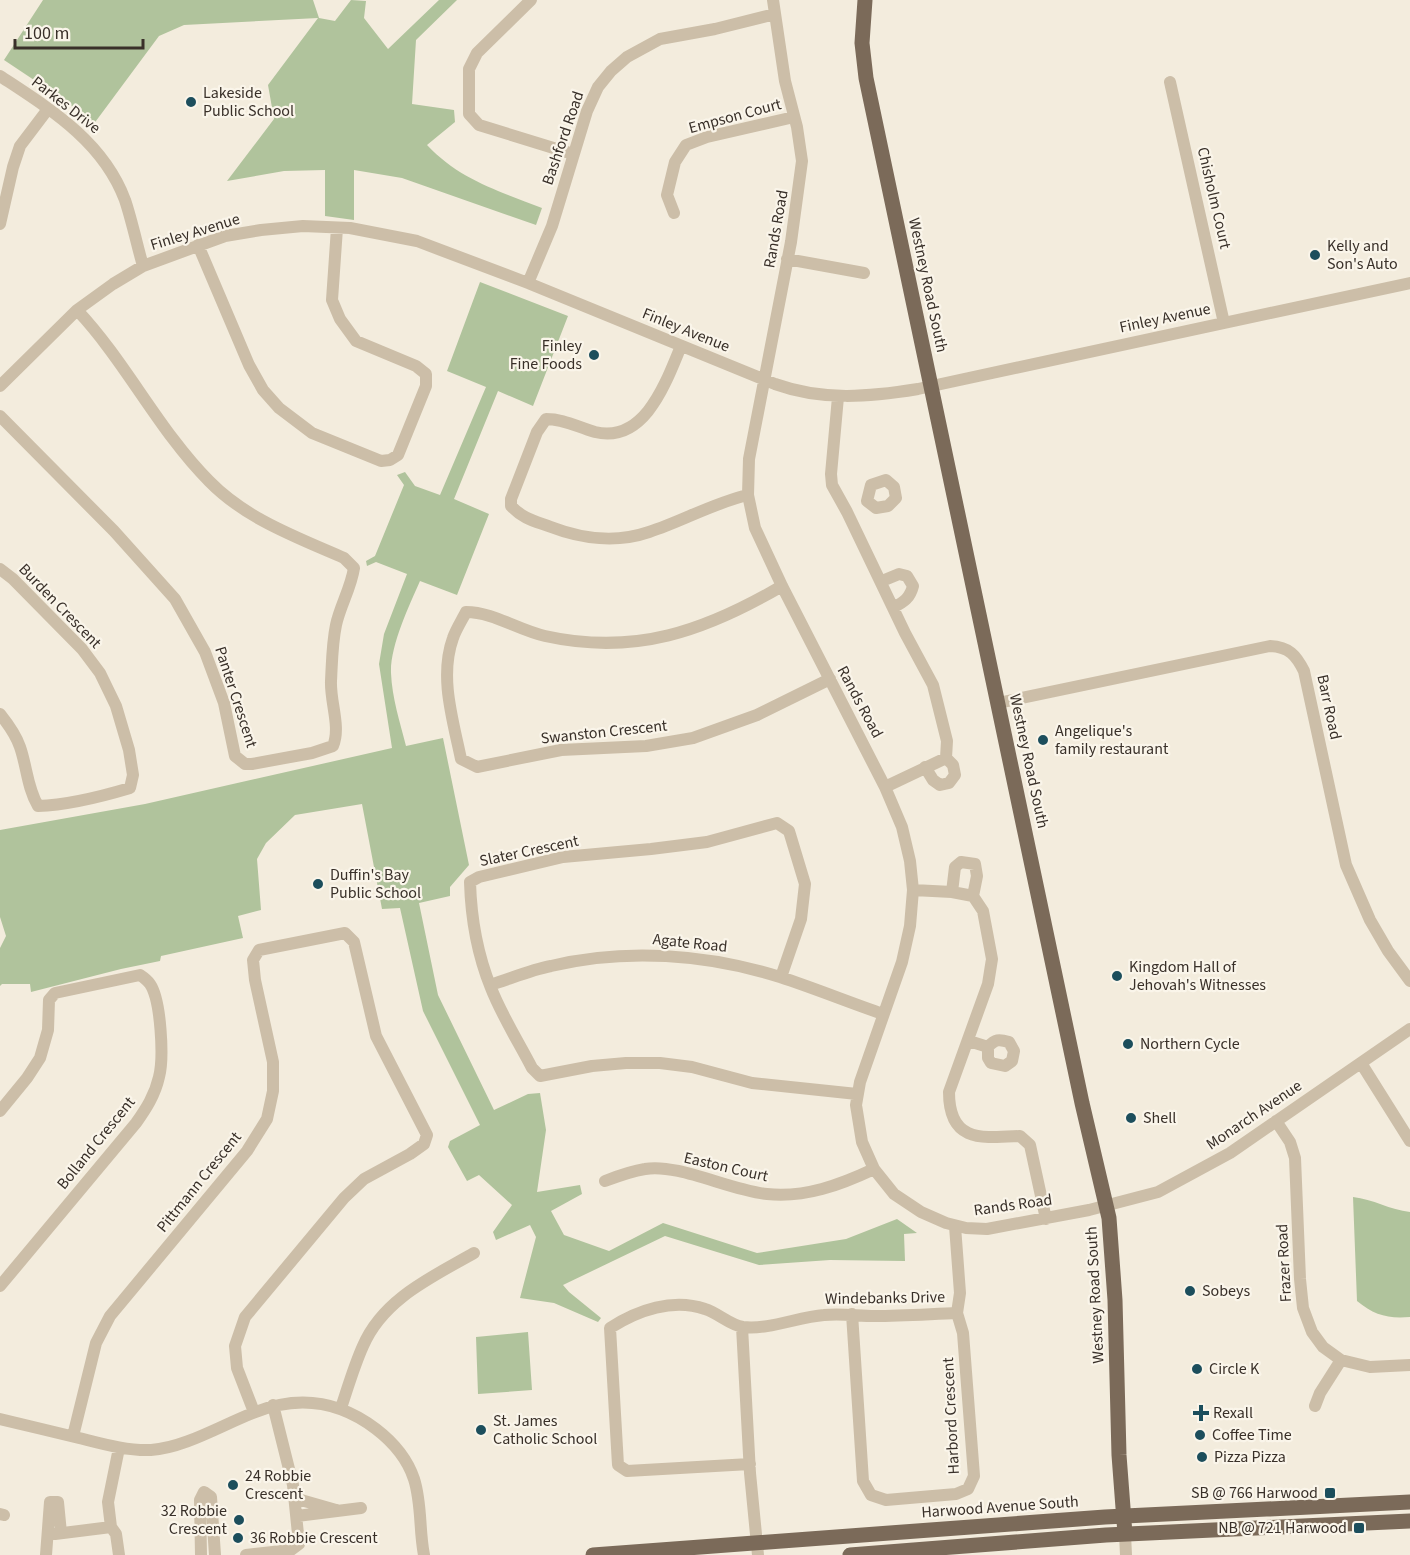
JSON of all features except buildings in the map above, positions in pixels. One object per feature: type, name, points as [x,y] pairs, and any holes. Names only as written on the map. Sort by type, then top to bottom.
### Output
[{"type":"main road","name":"Westney Road South","points":[[865,0],[862,43],[866,78],[1109,1218],[1113,1265],[1119,1455],[1125,1534]]},
{"type":"main road","name":"Harwood Avenue South","points":[[593,1555],[757,1549],[1125,1516],[1410,1502]]},
{"type":"main road","points":[[850,1555],[1125,1534],[1410,1521]]},
{"type":"street","points":[[531,0],[477,53],[470,69],[469,114],[479,125],[573,154]]},
{"type":"street","name":"Rands Road","points":[[773,0],[785,81],[802,161],[800,186],[749,459],[748,495],[755,528],[782,586],[885,787],[902,827],[910,861],[913,890],[910,926],[902,962],[857,1094],[856,1105],[862,1142],[874,1169],[894,1194],[909,1205],[955,1226],[987,1229],[1105,1206]]},
{"type":"street","name":"Bashford Road","points":[[528,283],[552,226],[587,111],[598,87],[627,57],[660,39],[715,29],[775,14]]},
{"type":"street","name":"Parkes Drive","points":[[0,76],[83,136],[105,161],[124,200],[142,266]]},
{"type":"street","name":"Chisholm Court","points":[[1170,82],[1224,323]]},
{"type":"street","points":[[0,224],[20,146],[48,109]]},
{"type":"street","name":"Empson Court","points":[[674,213],[667,195],[675,162],[686,146],[707,137],[794,117]]},
{"type":"street","name":"Finley Avenue","points":[[0,386],[77,310],[142,266],[225,236],[303,226],[350,228],[417,241],[528,283],[794,391],[838,397],[875,396],[932,386],[1410,283]]},
{"type":"street","points":[[198,246],[262,390],[279,408],[312,433],[381,461],[390,460],[398,455],[426,386],[426,374],[416,366],[356,341],[340,319],[332,300],[337,228]]},
{"type":"street","points":[[787,259],[864,273]]},
{"type":"street","name":"Panter Crescent","points":[[0,416],[130,548],[175,599],[205,652],[224,703],[236,756],[245,764],[252,764],[312,753],[333,746],[337,737],[330,689],[332,653],[336,624],[353,579],[354,568],[344,558],[263,522],[238,506],[209,482],[77,310]]},
{"type":"street","points":[[681,346],[652,408],[633,426],[624,431],[596,432],[559,419],[546,419],[537,432],[511,499],[511,506],[521,516],[558,530],[598,539],[648,533],[723,501],[748,495]]},
{"type":"street","points":[[838,397],[832,485],[933,685],[947,741],[946,758],[953,765],[955,775],[949,783],[940,785],[933,780],[925,767]]},
{"type":"street","points":[[847,512],[867,501]]},
{"type":"street","name":"Burden Crescent","points":[[0,569],[13,579],[82,649],[100,673],[116,706],[129,750],[133,775],[130,788],[104,796],[38,806],[31,794],[20,746],[0,714]]},
{"type":"street","points":[[882,581],[899,574],[907,576],[913,586],[910,596],[894,607]]},
{"type":"street","name":"Swanston Crescent","points":[[782,586],[718,620],[689,631],[629,644],[558,639],[534,634],[478,612],[466,612],[453,638],[448,658],[447,682],[461,759],[477,767],[561,750],[646,746],[693,738],[757,716],[830,679]]},
{"type":"street","name":"Barr Road","points":[[998,703],[1270,646],[1291,651],[1298,658],[1304,671],[1346,865],[1370,920],[1388,951],[1410,981]]},
{"type":"street","points":[[885,787],[946,758]]},
{"type":"street","name":"Slater Crescent","points":[[781,977],[801,919],[805,884],[789,831],[777,823],[707,842],[563,857],[479,877],[470,882],[478,941],[490,985],[532,1068],[540,1076],[592,1066],[626,1063],[660,1064],[692,1067],[752,1083],[857,1094]]},
{"type":"street","points":[[952,892],[955,867],[961,862],[975,864],[977,876],[973,896],[982,911],[992,959],[988,984],[949,1092],[949,1104],[959,1126],[968,1134],[979,1138],[1020,1136],[1030,1144],[1046,1219]]},
{"type":"street","points":[[913,890],[952,892],[973,896]]},
{"type":"street","name":"Pittmann Crescent","points":[[72,1436],[96,1343],[110,1316],[248,1151],[267,1119],[273,1091],[273,1062],[255,980],[253,960],[259,950],[345,933],[354,942],[366,1002],[376,1036],[427,1135],[426,1141],[410,1154],[364,1179],[344,1198],[245,1317],[235,1346],[237,1368],[254,1412]]},
{"type":"street","name":"Agate Road","points":[[490,985],[550,966],[604,957],[641,955],[683,957],[732,964],[781,977],[883,1014]]},
{"type":"street","name":"Bolland Crescent","points":[[0,1111],[40,1058],[48,1030],[49,1000],[55,993],[140,975],[151,985],[162,1044],[160,1076],[151,1102],[0,1286]]},
{"type":"street","name":"Monarch Avenue","points":[[1105,1206],[1158,1192],[1230,1152],[1410,1029]]},
{"type":"street","points":[[969,1041],[988,1047]]},
{"type":"street","points":[[1361,1063],[1410,1141]]},
{"type":"street","name":"Frazer Road","points":[[1276,1121],[1290,1142],[1295,1158],[1303,1308],[1312,1332],[1323,1347],[1341,1360],[1370,1367],[1410,1365]]},
{"type":"street","name":"Easton Court","points":[[605,1181],[647,1168],[673,1171],[748,1192],[769,1195],[796,1194],[823,1190],[874,1169]]},
{"type":"street","name":"Windebanks Drive","points":[[742,1327],[822,1315],[874,1316],[957,1312],[960,1293],[955,1226]]},
{"type":"street","points":[[341,1408],[363,1345],[396,1300],[474,1253]]},
{"type":"street","points":[[750,1464],[627,1472],[618,1465],[610,1328],[664,1304],[683,1304],[705,1309],[742,1327],[757,1549]]},
{"type":"street","name":"Harbord Crescent","points":[[852,1314],[863,1481],[871,1495],[886,1500],[956,1494],[968,1489],[974,1476],[963,1333],[957,1312]]},
{"type":"street","points":[[1315,1406],[1320,1393],[1341,1360]]},
{"type":"street","points":[[0,1419],[119,1448],[150,1450],[165,1448],[273,1405],[294,1402],[341,1408],[365,1420],[387,1437],[401,1453],[415,1485],[421,1513],[424,1555]]},
{"type":"street","points":[[246,1555],[291,1550],[299,1544],[294,1498],[273,1405]]},
{"type":"street","points":[[119,1448],[108,1502],[111,1527],[116,1534],[119,1555]]},
{"type":"street","points":[[201,1555],[200,1500],[204,1492],[211,1497],[215,1555]]},
{"type":"street","points":[[294,1498],[337,1511]]},
{"type":"street","points":[[46,1555],[50,1502],[57,1502],[61,1533]]},
{"type":"street","points":[[297,1516],[361,1509]]},
{"type":"street","points":[[48,1534],[111,1527]]},
{"type":"street","points":[[1125,1534],[1126,1555]]},
{"type":"green space","points":[[43,0],[313,0],[319,18],[335,21],[351,0],[366,1],[364,18],[388,49],[439,0],[457,0],[416,40],[412,104],[454,110],[455,122],[427,145],[467,176],[495,190],[542,208],[536,225],[402,178],[354,170],[354,220],[325,216],[325,170],[284,171],[227,181],[274,119],[268,85],[318,18],[184,25],[159,36],[93,125],[67,102],[4,60]]},
{"type":"green space","points":[[480,282],[568,316],[533,406],[498,391],[454,499],[489,514],[457,595],[420,581],[401,626],[394,651],[392,682],[406,746],[443,738],[469,865],[450,887],[450,896],[419,903],[438,995],[494,1110],[528,1094],[540,1093],[546,1130],[537,1192],[580,1185],[582,1194],[551,1211],[564,1235],[609,1251],[663,1223],[757,1253],[846,1239],[897,1219],[917,1233],[904,1234],[905,1261],[830,1260],[759,1265],[665,1236],[563,1285],[601,1318],[598,1322],[554,1303],[520,1298],[536,1237],[530,1225],[496,1240],[493,1232],[512,1205],[479,1175],[467,1181],[448,1147],[450,1141],[480,1125],[423,1011],[400,908],[382,909],[362,804],[295,815],[266,843],[257,859],[261,910],[238,916],[243,938],[161,956],[160,961],[31,992],[30,984],[2,984],[0,986],[0,948],[6,936],[0,917],[0,830],[145,804],[392,748],[379,664],[384,634],[407,574],[376,562],[367,566],[366,561],[375,556],[404,485],[397,475],[405,472],[415,486],[440,495],[486,387],[447,371]]},
{"type":"green space","points":[[1353,1197],[1410,1212],[1410,1317],[1382,1315],[1369,1310],[1357,1301]]},
{"type":"green space","points":[[528,1332],[532,1390],[478,1394],[476,1337]]},
{"type":"place","name":"Lakeside Public School","points":[[191,102]]},
{"type":"place","name":"Kelly and Son's Auto","points":[[1315,255]]},
{"type":"place","name":"Finley Fine Foods","points":[[594,355]]},
{"type":"place","name":"Angelique's family restaurant","points":[[1043,740]]},
{"type":"place","name":"Duffin's Bay Public School","points":[[318,884]]},
{"type":"place","name":"Kingdom Hall of Jehovah's Witnesses","points":[[1117,976]]},
{"type":"place","name":"Northern Cycle","points":[[1128,1044]]},
{"type":"place","name":"Shell","points":[[1131,1118]]},
{"type":"place","name":"Sobeys","points":[[1190,1291]]},
{"type":"place","name":"Circle K","points":[[1197,1369]]},
{"type":"place","name":"Rexall","points":[[1201,1413]]},
{"type":"place","name":"St. James Catholic School","points":[[481,1430]]},
{"type":"place","name":"Coffee Time","points":[[1200,1435]]},
{"type":"place","name":"Pizza Pizza","points":[[1202,1457]]},
{"type":"place","name":"24 Robbie Crescent","points":[[233,1485]]},
{"type":"place","name":"SB @ 766 Harwood","points":[[1330,1493]]},
{"type":"place","name":"32 Robbie Crescent","points":[[239,1520]]},
{"type":"place","name":"NB @ 721 Harwood","points":[[1359,1528]]},
{"type":"place","name":"36 Robbie Crescent","points":[[238,1538]]}]
